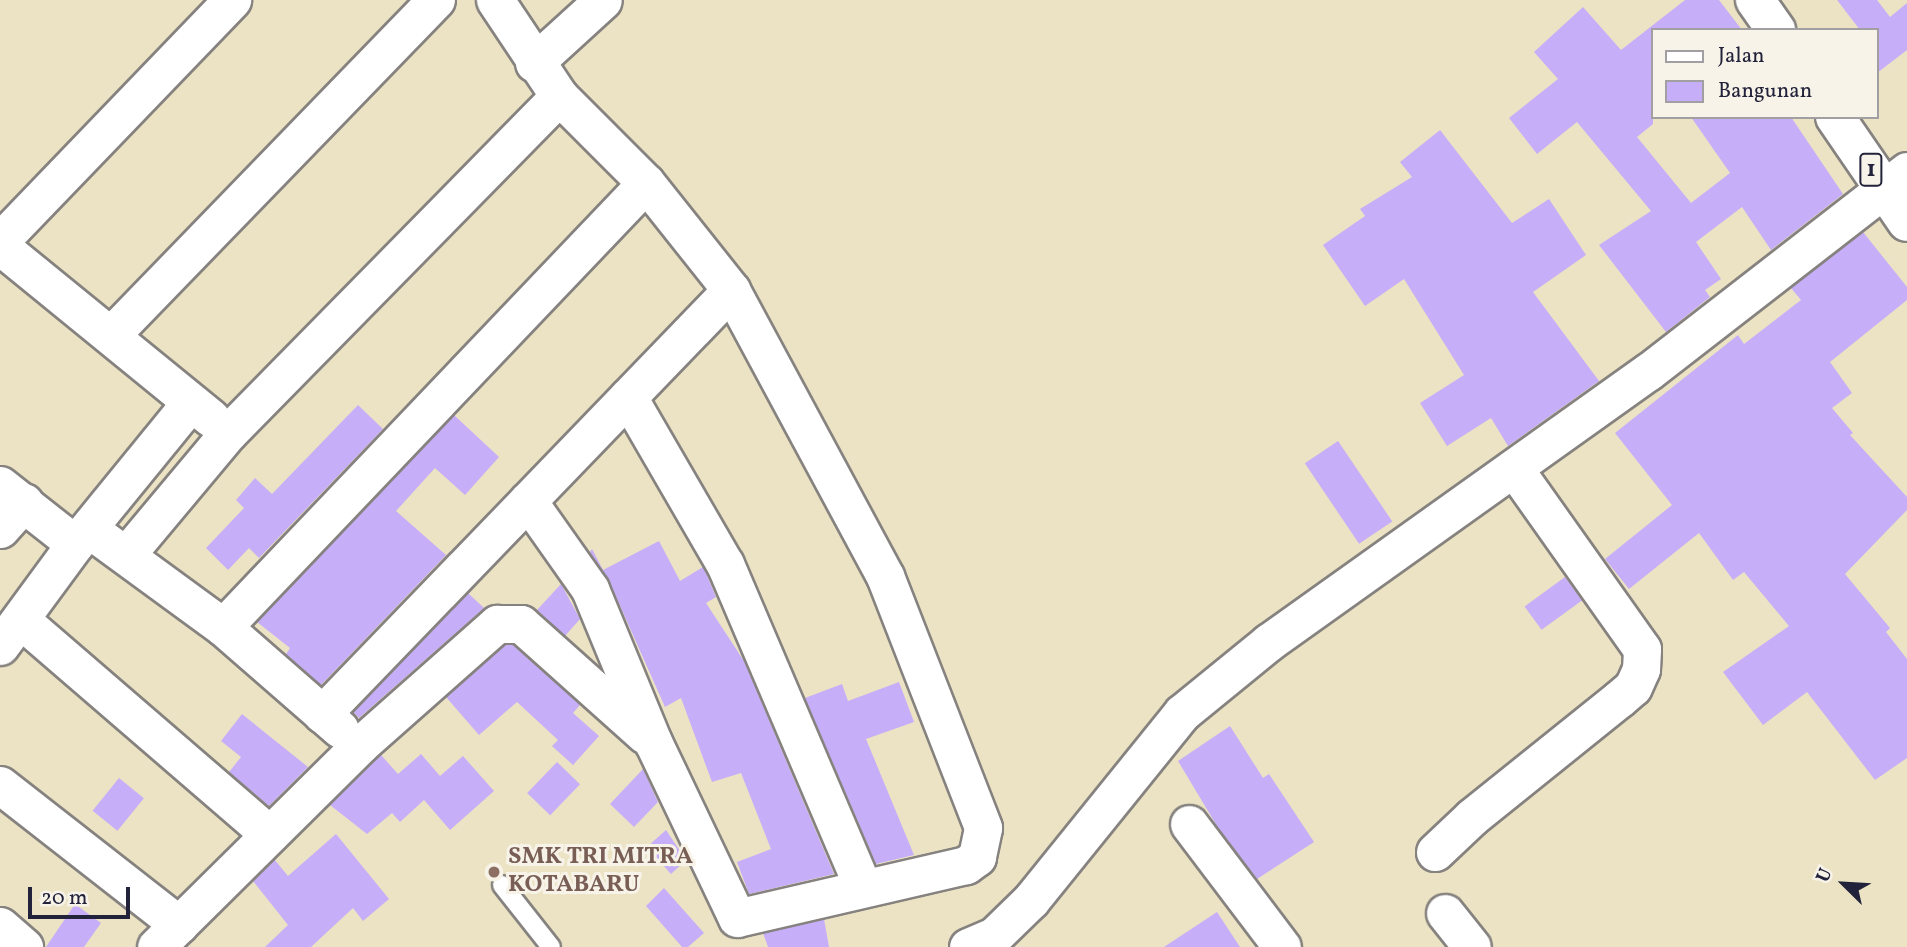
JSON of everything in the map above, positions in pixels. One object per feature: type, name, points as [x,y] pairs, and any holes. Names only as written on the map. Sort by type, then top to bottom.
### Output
[{"type":"highway","points":[[1755,0],[1775,28]]},
{"type":"highway","name":"1","points":[[1837,119],[1896,181],[1907,222]]},
{"type":"street","points":[[0,241],[232,0]]},
{"type":"street","points":[[111,335],[436,0]]},
{"type":"street","points":[[495,0],[534,63],[559,96],[646,184],[730,290],[885,576],[983,828],[981,850],[966,865],[737,918],[653,742],[590,589],[528,501]]},
{"type":"street","points":[[534,63],[603,0]]},
{"type":"street","points":[[126,555],[229,432],[559,96]]},
{"type":"street","points":[[968,947],[995,936],[1009,924],[1182,713],[1269,642],[1514,468],[1896,181]]},
{"type":"street","points":[[223,627],[646,184]]},
{"type":"street","points":[[0,246],[229,432]]},
{"type":"street","points":[[322,714],[730,290]]},
{"type":"street","points":[[628,397],[725,564],[863,888]]},
{"type":"street","points":[[191,402],[82,536],[10,633],[269,834]]},
{"type":"street","points":[[1435,852],[1472,817],[1633,687],[1641,669],[1642,649],[1514,468]]},
{"type":"street","points":[[0,529],[12,493],[82,536],[126,555],[223,627],[360,745]]},
{"type":"street","points":[[0,785],[167,936],[360,745],[497,624],[508,621],[521,624],[653,742]]},
{"type":"street","points":[[1189,824],[1282,947]]},
{"type":"street","points":[[1445,913],[1472,947]]},
{"type":"street","points":[[0,926],[24,947]]},
{"type":"lane","points":[[502,885],[551,947]]},
{"type":"building","points":[[1685,0],[1719,0],[1740,28],[1652,28],[1653,124],[1637,137],[1691,203],[1730,173],[1692,119],[1792,119],[1843,194],[1771,250],[1742,207],[1696,242],[1721,279],[1705,290],[1710,297],[1666,332],[1599,245],[1651,211],[1577,122],[1537,154],[1509,118],[1558,79],[1534,52],[1583,7],[1621,50]]},
{"type":"building","points":[[1837,0],[1877,0],[1890,17],[1907,3],[1907,50],[1879,71],[1879,28],[1858,28]]},
{"type":"building","points":[[1440,130],[1512,223],[1549,199],[1586,255],[1533,292],[1599,381],[1508,446],[1491,418],[1447,446],[1420,403],[1464,375],[1404,279],[1365,306],[1323,245],[1365,216],[1360,209],[1412,177],[1400,162]]},
{"type":"building","points":[[1863,232],[1907,287],[1907,300],[1830,362],[1852,393],[1832,408],[1853,433],[1850,435],[1907,497],[1907,510],[1845,574],[1890,628],[1886,632],[1907,659],[1907,758],[1875,780],[1807,692],[1763,725],[1723,672],[1789,626],[1744,572],[1733,580],[1699,533],[1629,589],[1605,559],[1672,505],[1615,433],[1738,335],[1744,344],[1801,300],[1791,288]]},
{"type":"building","points":[[358,405],[383,429],[259,558],[249,548],[228,570],[206,548],[244,508],[236,500],[255,478],[272,494]]},
{"type":"building","points":[[454,415],[499,457],[465,495],[435,468],[396,511],[446,555],[321,685],[286,654],[290,648],[257,622]]},
{"type":"building","points":[[1338,441],[1392,521],[1359,544],[1305,463]]},
{"type":"building","points":[[659,541],[680,581],[703,567],[716,597],[706,603],[744,661],[834,874],[749,894],[737,862],[771,849],[741,773],[712,782],[681,698],[665,707],[609,581],[590,552],[592,549],[603,570]]},
{"type":"building","points":[[1565,577],[1582,600],[1542,630],[1525,606]]},
{"type":"building","points":[[561,584],[580,619],[565,636],[537,610]]},
{"type":"building","points":[[468,593],[484,608],[359,718],[353,712]]},
{"type":"building","points":[[505,645],[513,645],[580,705],[573,713],[599,736],[573,765],[552,746],[558,740],[517,702],[479,735],[446,697]]},
{"type":"building","points":[[899,682],[914,722],[866,739],[914,855],[876,864],[805,698],[842,684],[848,701]]},
{"type":"building","points":[[242,714],[308,767],[269,806],[229,772],[241,757],[221,741]]},
{"type":"building","points":[[1230,726],[1263,778],[1269,774],[1314,842],[1257,879],[1217,826],[1178,761]]},
{"type":"building","points":[[421,754],[440,776],[463,756],[494,791],[450,830],[424,800],[400,822],[392,813],[367,834],[330,805],[381,755],[398,774]]},
{"type":"building","points":[[557,762],[580,784],[550,815],[527,793]]},
{"type":"building","points":[[643,769],[658,802],[634,827],[610,804]]},
{"type":"building","points":[[119,778],[144,798],[117,831],[93,811]]},
{"type":"building","points":[[666,830],[686,860],[671,874],[647,847]]},
{"type":"building","points":[[336,834],[389,899],[363,921],[353,908],[311,947],[265,947],[288,925],[253,881],[274,859],[288,876]]},
{"type":"building","points":[[664,888],[704,933],[688,947],[682,947],[646,906]]},
{"type":"building","points":[[75,904],[101,923],[84,947],[46,947]]},
{"type":"building","points":[[1217,912],[1240,947],[1164,947]]},
{"type":"building","points":[[824,919],[829,947],[768,947],[763,933]]},
{"type":"place","name":"SMK TRI MITRA KOTABARU","points":[[494,872]]}]
